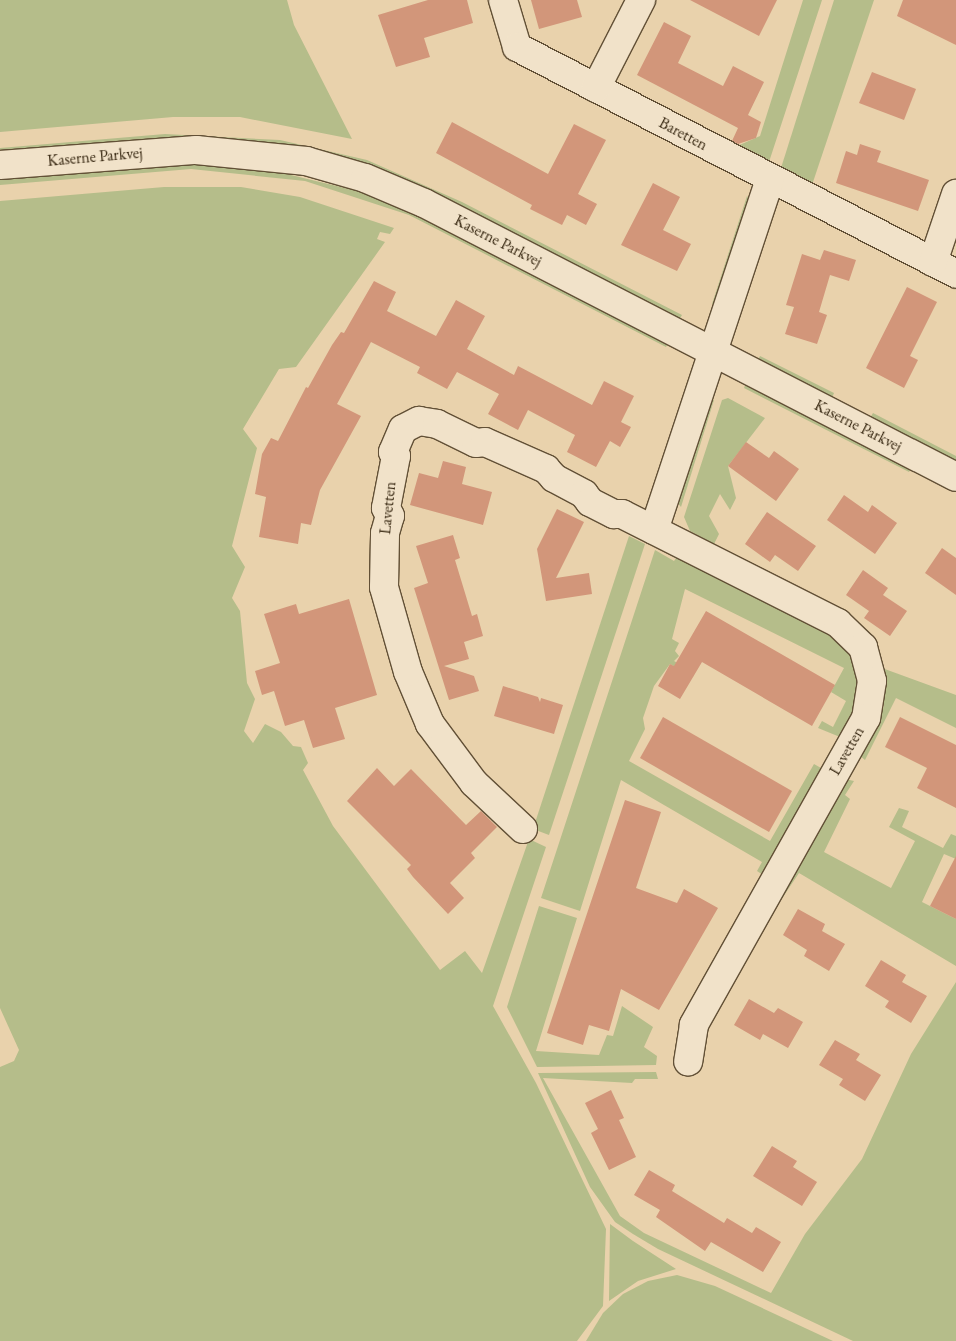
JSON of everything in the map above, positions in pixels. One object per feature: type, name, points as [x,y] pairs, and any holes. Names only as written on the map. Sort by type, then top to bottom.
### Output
[{"type":"street","name":"Baretten","points":[[503,0],[517,47],[770,180],[944,268],[956,194]]},
{"type":"street","points":[[596,88],[641,0]]},
{"type":"street","name":"Kaserne Parkvej","points":[[0,165],[196,150],[306,161],[364,178],[424,202],[956,477]]},
{"type":"street","points":[[654,530],[770,180]]},
{"type":"street","name":"Lavetten","points":[[523,829],[496,806],[445,748],[430,724],[401,649],[384,575],[385,533],[390,516],[386,508],[398,435],[408,425],[419,421],[437,424],[476,443],[485,442],[514,458],[525,458],[584,494],[590,502],[654,530],[838,623],[864,647],[872,681],[866,718],[694,1025],[688,1062]]},
{"type":"green space","points":[[0,0],[287,0],[294,25],[352,139],[240,117],[173,117],[0,132]]},
{"type":"green space","points":[[803,0],[822,0],[768,165],[735,147],[760,136]]},
{"type":"green space","points":[[834,0],[874,0],[812,185],[781,168]]},
{"type":"green space","points":[[165,134],[280,140],[367,160],[462,202],[682,315],[679,320],[368,167],[0,155],[0,148]]},
{"type":"green space","points":[[193,163],[266,169],[370,194],[412,211],[669,342],[666,347],[409,215],[305,181],[191,169],[0,185],[0,179]]},
{"type":"green space","points":[[164,187],[241,187],[300,197],[394,228],[390,234],[380,232],[377,239],[385,242],[296,367],[279,369],[243,429],[257,448],[232,546],[245,567],[232,598],[240,611],[247,683],[255,699],[244,731],[253,743],[265,724],[281,732],[293,746],[301,747],[308,763],[303,770],[333,826],[440,970],[465,951],[482,973],[529,839],[546,847],[493,1006],[536,1083],[606,1229],[603,1306],[577,1341],[0,1341],[0,1067],[14,1061],[19,1050],[0,1008],[0,201]]},
{"type":"green space","points":[[747,196],[751,202],[717,305],[712,304]]},
{"type":"green space","points":[[760,356],[834,393],[832,398],[758,360]]},
{"type":"green space","points":[[746,383],[911,468],[909,472],[744,388]]},
{"type":"green space","points":[[728,398],[765,418],[728,466],[736,498],[730,510],[720,494],[709,516],[719,534],[714,544],[690,531],[684,517],[722,400]]},
{"type":"green space","points":[[709,399],[714,400],[681,507],[677,502]]},
{"type":"green space","points":[[873,413],[956,456],[956,463],[870,418]]},
{"type":"green space","points":[[629,536],[645,544],[549,835],[533,829]]},
{"type":"green space","points":[[655,550],[674,561],[679,554],[830,631],[850,651],[859,675],[854,711],[840,737],[818,728],[822,721],[833,727],[846,701],[831,692],[844,668],[685,589],[672,639],[679,643],[675,651],[679,656],[674,661],[694,672],[693,677],[670,664],[654,686],[643,718],[645,729],[629,761],[770,841],[814,764],[821,768],[763,875],[757,871],[762,862],[621,780],[580,911],[541,898]]},
{"type":"green space","points":[[882,668],[956,695],[956,728],[896,698],[865,760],[859,755],[884,706]]},
{"type":"green space","points":[[845,779],[854,781],[845,795],[850,799],[824,852],[891,888],[915,841],[889,827],[899,808],[909,811],[902,827],[943,848],[951,834],[956,836],[956,859],[944,854],[922,902],[956,919],[956,966],[799,873],[767,921]]},
{"type":"green space","points":[[539,906],[577,918],[536,1051],[599,1055],[607,1035],[613,1036],[622,1006],[653,1027],[644,1047],[657,1056],[656,1065],[537,1067],[507,1007]]},
{"type":"green space","points":[[956,982],[956,1341],[853,1341],[658,1249],[633,1234],[615,1222],[590,1187],[538,1073],[656,1072],[658,1079],[635,1079],[632,1083],[543,1078],[620,1216],[644,1233],[771,1293],[805,1234],[862,1159],[911,1054]]},
{"type":"green space","points":[[610,1224],[676,1269],[638,1281],[609,1301]]},
{"type":"green space","points":[[677,1275],[715,1286],[833,1341],[586,1341],[603,1313],[623,1294],[648,1281]]},
{"type":"building","points":[[428,0],[467,0],[473,23],[424,38],[430,57],[396,67],[378,15]]},
{"type":"building","points":[[531,0],[577,0],[582,17],[539,29]]},
{"type":"building","points":[[690,0],[777,0],[759,36]]},
{"type":"building","points":[[903,0],[956,0],[956,45],[897,16]]},
{"type":"building","points":[[664,22],[691,36],[678,63],[723,86],[733,66],[764,82],[748,115],[761,122],[756,138],[738,144],[732,141],[738,128],[637,75]]},
{"type":"building","points":[[872,72],[916,89],[904,120],[859,103]]},
{"type":"building","points":[[452,122],[548,174],[574,124],[606,140],[578,194],[597,204],[586,225],[567,215],[562,225],[530,209],[532,205],[436,153]]},
{"type":"building","points":[[860,144],[881,151],[877,162],[929,180],[918,211],[836,183],[846,151],[857,155]]},
{"type":"building","points":[[653,183],[680,197],[663,230],[691,244],[677,271],[621,245]]},
{"type":"building","points":[[824,250],[856,260],[849,281],[830,275],[819,312],[827,315],[817,344],[785,334],[794,307],[786,305],[802,254],[820,260]]},
{"type":"building","points":[[374,281],[396,292],[387,311],[436,336],[456,300],[485,316],[467,349],[514,375],[518,366],[592,405],[604,381],[634,396],[621,422],[631,427],[620,447],[610,441],[596,467],[567,452],[575,435],[528,410],[518,430],[488,414],[499,394],[457,372],[447,389],[417,373],[420,367],[371,342],[337,404],[361,416],[320,490],[311,525],[301,523],[298,544],[259,537],[266,497],[255,494],[262,454],[271,438],[278,441],[306,387],[308,388],[341,332],[344,333]]},
{"type":"building","points":[[907,287],[937,302],[910,356],[918,360],[904,388],[866,368]]},
{"type":"building","points":[[746,442],[769,458],[774,451],[799,469],[776,501],[728,466]]},
{"type":"building","points":[[443,461],[466,467],[462,484],[492,492],[483,525],[410,505],[419,473],[438,478]]},
{"type":"building","points":[[844,495],[868,512],[872,505],[897,523],[875,554],[827,520]]},
{"type":"building","points":[[557,509],[584,522],[556,578],[589,573],[592,594],[546,601],[537,549]]},
{"type":"building","points":[[767,512],[816,546],[798,571],[775,555],[770,562],[745,544]]},
{"type":"building","points":[[453,535],[460,558],[455,560],[472,616],[477,614],[483,636],[464,642],[469,659],[444,666],[474,676],[479,691],[449,700],[414,588],[428,583],[416,546]]},
{"type":"building","points":[[942,548],[956,558],[956,595],[925,573]]},
{"type":"building","points":[[863,570],[888,588],[883,595],[907,611],[890,636],[864,618],[869,611],[846,595]]},
{"type":"building","points":[[349,599],[377,695],[335,708],[345,739],[313,748],[304,720],[285,726],[274,691],[262,695],[255,671],[280,663],[264,614],[296,604],[299,614]]},
{"type":"building","points":[[706,611],[835,685],[812,726],[702,662],[680,699],[658,686],[670,664],[674,666]]},
{"type":"building","points":[[503,686],[538,697],[540,702],[541,698],[563,705],[554,734],[494,716]]},
{"type":"building","points":[[663,717],[792,791],[769,832],[640,758]]},
{"type":"building","points":[[900,717],[956,745],[956,808],[917,788],[927,768],[885,747]]},
{"type":"building","points":[[377,768],[394,786],[411,769],[466,825],[481,811],[497,827],[471,853],[475,858],[450,883],[464,898],[448,914],[413,877],[407,869],[411,865],[347,801]]},
{"type":"building","points":[[625,800],[661,812],[636,888],[677,903],[684,889],[718,908],[659,1010],[621,989],[609,1031],[589,1025],[583,1045],[547,1033]]},
{"type":"building","points":[[956,856],[956,919],[930,906]]},
{"type":"building","points":[[798,909],[825,924],[822,931],[845,944],[829,971],[804,956],[807,950],[783,935]]},
{"type":"building","points":[[881,960],[906,975],[902,982],[927,996],[911,1023],[885,1007],[889,1001],[865,986]]},
{"type":"building","points":[[749,999],[774,1013],[778,1008],[803,1022],[788,1048],[763,1034],[760,1040],[734,1025]]},
{"type":"building","points":[[835,1040],[860,1054],[856,1060],[881,1075],[865,1101],[839,1085],[843,1079],[819,1065]]},
{"type":"building","points":[[611,1090],[624,1118],[619,1120],[636,1157],[609,1170],[591,1133],[598,1129],[585,1103]]},
{"type":"building","points":[[772,1146],[797,1161],[793,1167],[817,1182],[802,1206],[753,1176]]},
{"type":"building","points":[[649,1170],[675,1185],[672,1191],[724,1223],[727,1218],[752,1233],[756,1227],[781,1242],[763,1272],[711,1242],[705,1251],[656,1217],[660,1210],[634,1195]]}]
